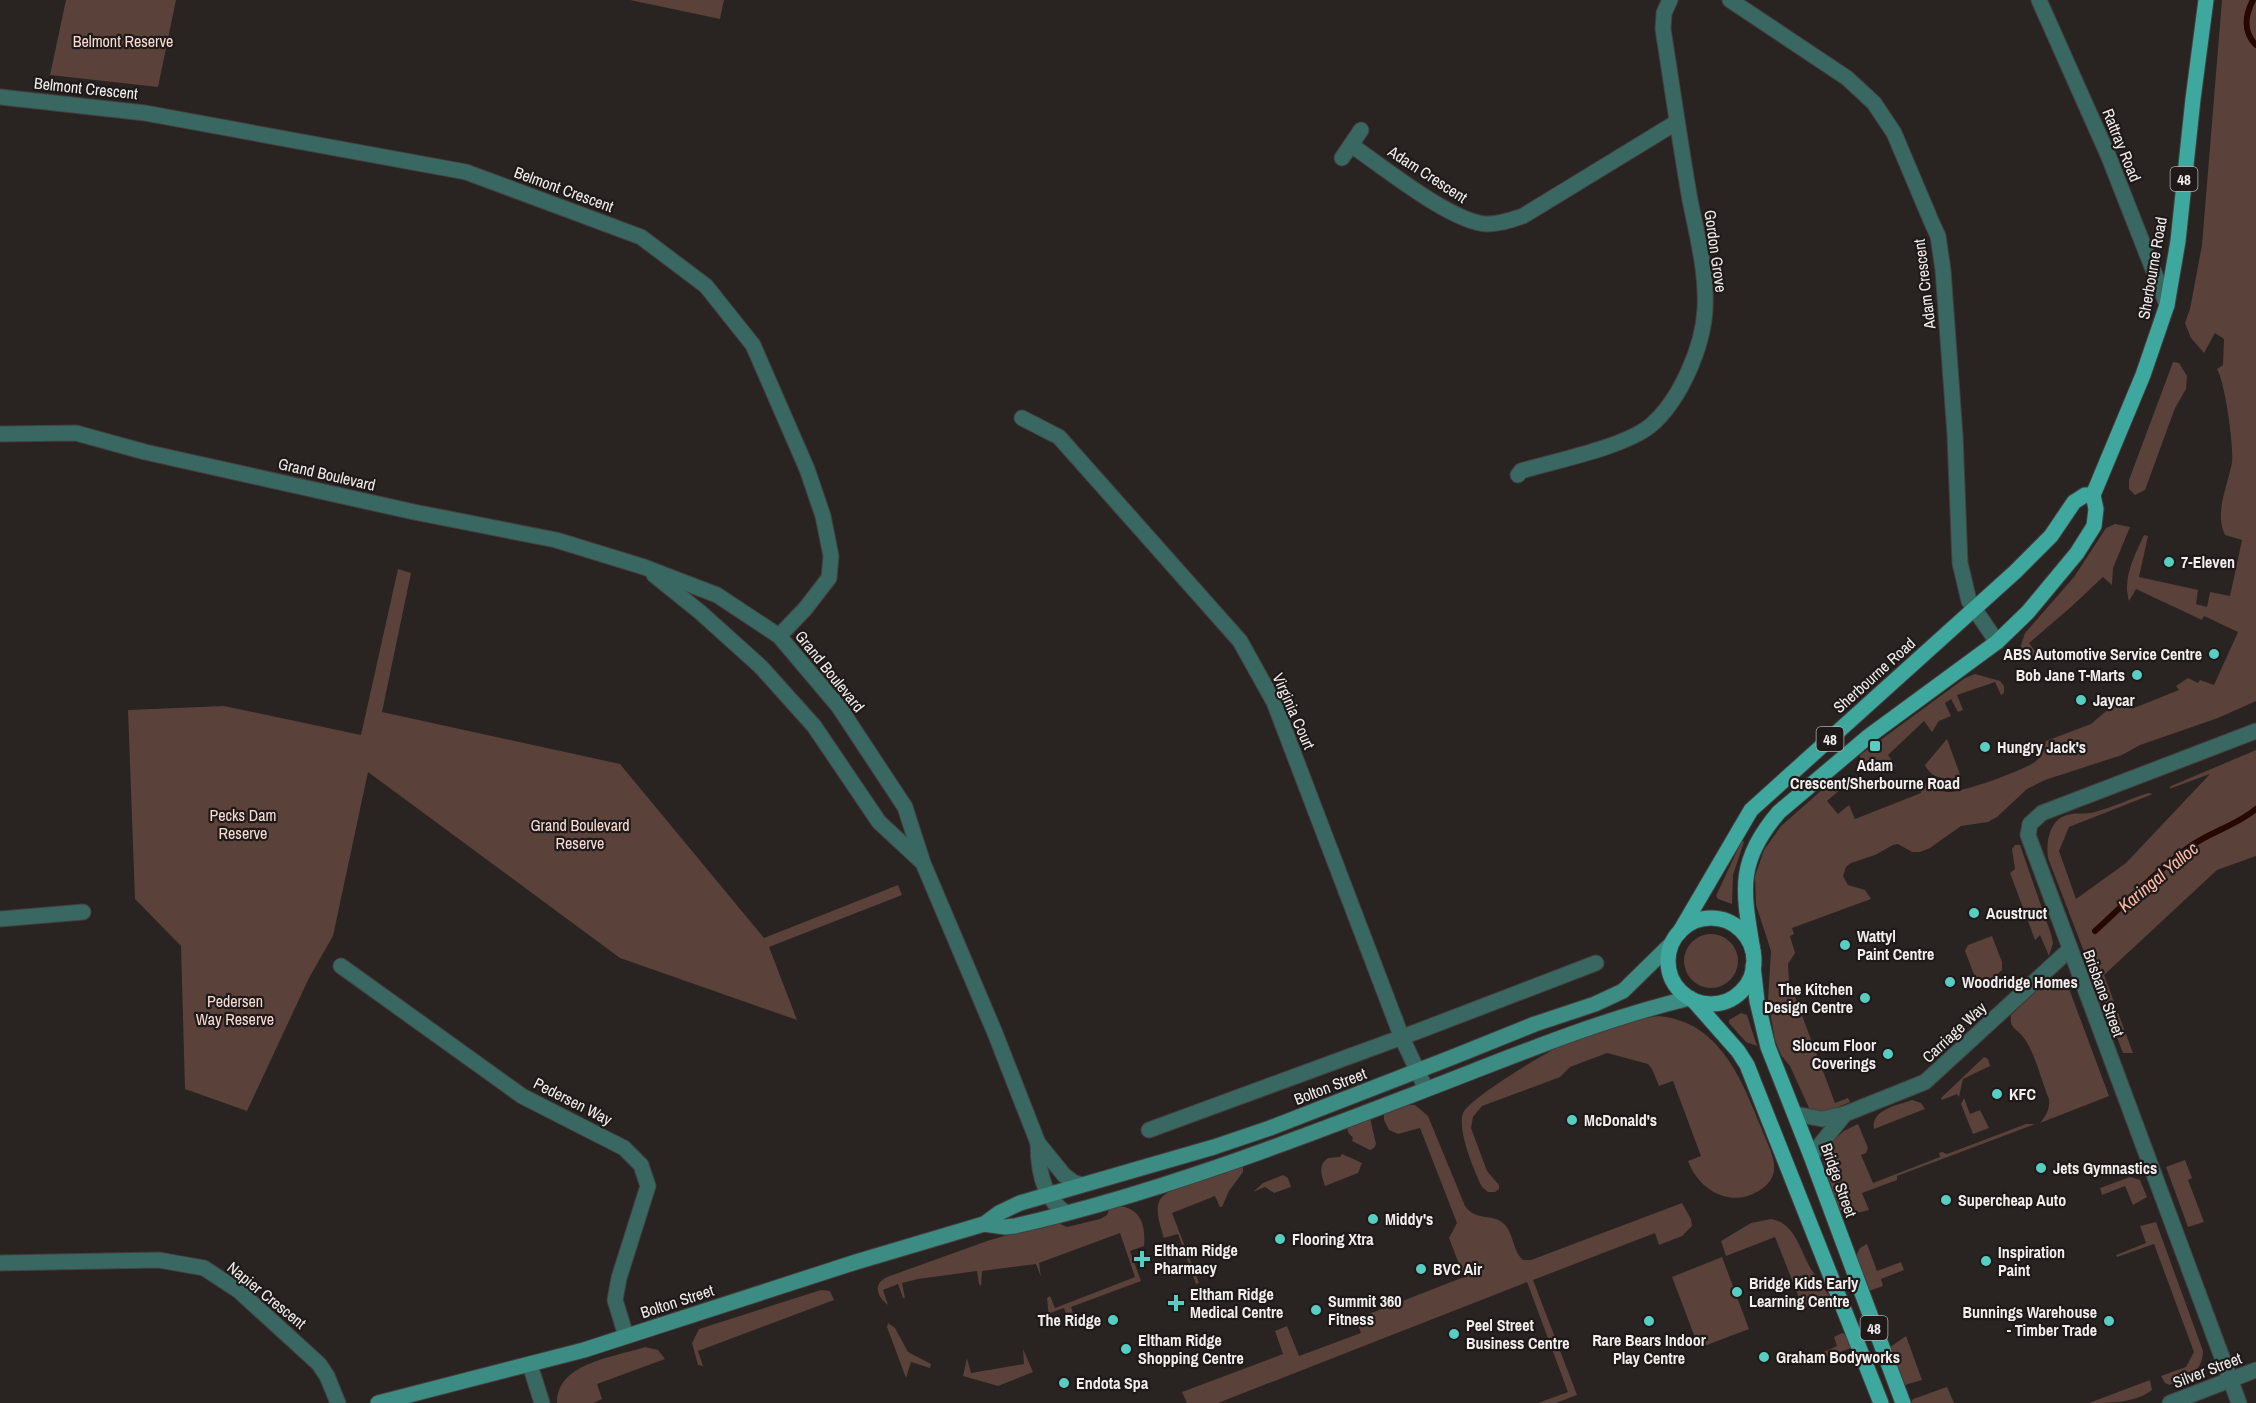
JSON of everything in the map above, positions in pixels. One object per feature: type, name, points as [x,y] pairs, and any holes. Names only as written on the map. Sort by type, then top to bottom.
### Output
[{"type":"main road","name":"Sherbourne Road","points":[[1753,959],[1746,909],[1745,875],[1754,848],[1770,823],[1779,812],[1869,736],[1997,642],[2028,612],[2085,542],[2096,518],[2093,495],[2143,375],[2167,305],[2178,241],[2206,0]]},
{"type":"main road","name":"Sherbourne Road","points":[[1675,939],[1751,810],[2045,543],[2074,502],[2080,497],[2093,495]]},
{"type":"main road","name":"48","points":[[1753,959],[1742,932],[1721,919],[1695,921],[1675,939],[1668,958],[1670,972],[1676,986],[1692,999],[1738,1051],[1747,1065],[1881,1403]]},
{"type":"main road","name":"Bolton Street","points":[[378,1403],[530,1365],[626,1336],[856,1262],[984,1224],[1009,1207],[1214,1147],[1270,1128],[1535,1024],[1610,998],[1632,984],[1675,939]]},
{"type":"main road","points":[[1692,999],[1715,1004],[1729,1000],[1741,992],[1749,980],[1753,959]]},
{"type":"main road","name":"Bridge Street","points":[[1753,959],[1761,1026],[1903,1403]]},
{"type":"main road","name":"Bolton Street","points":[[984,1224],[1016,1226],[1142,1192],[1202,1173],[1572,1034],[1650,1007],[1692,999]]},
{"type":"street","name":"Gordon Grove","points":[[1518,475],[1521,471],[1635,435],[1650,425],[1666,408],[1686,379],[1700,338],[1705,309],[1705,281],[1677,122],[1664,29],[1664,14],[1670,0]]},
{"type":"street","name":"Adam Crescent","points":[[1730,0],[1847,78],[1874,103],[1894,134],[1938,236],[1943,270],[1950,368],[1960,563],[1965,590],[1973,610],[1997,642]]},
{"type":"street","name":"Rattray Road","points":[[2039,0],[2103,143],[2167,305]]},
{"type":"street","name":"Belmont Crescent","points":[[0,97],[145,113],[466,172],[641,237],[706,286],[753,345],[807,469],[823,516],[831,556],[829,578],[805,609],[779,636]]},
{"type":"street","name":"Adam Crescent","points":[[1362,130],[1347,152],[1449,212],[1467,220],[1485,224],[1506,222],[1523,216],[1677,122]]},
{"type":"street","name":"Virginia Court","points":[[1022,418],[1059,437],[1240,641],[1274,702],[1402,1038],[1426,1089]]},
{"type":"street","name":"Grand Boulevard","points":[[0,434],[76,433],[145,452],[414,512],[556,540],[644,567],[717,595],[779,636],[839,707],[905,807],[923,863],[995,1033],[1038,1143],[1041,1172],[1048,1195]]},
{"type":"street","name":"Grand Boulevard","points":[[644,567],[700,612],[761,667],[814,726],[879,822],[923,863]]},
{"type":"street","name":"Brisbane Street","points":[[2239,1403],[2029,840],[2028,830],[2033,820],[2042,813],[2256,731]]},
{"type":"street","points":[[0,919],[83,912]]},
{"type":"street","name":"Carriage Way","points":[[1795,1114],[1822,1119],[1845,1114],[1925,1082],[2070,950]]},
{"type":"street","name":"Bolton Street","points":[[1149,1130],[1402,1038],[1596,963]]},
{"type":"street","name":"Pedersen Way","points":[[341,966],[522,1096],[624,1148],[641,1165],[648,1186],[622,1267],[615,1300],[626,1336]]},
{"type":"street","name":"Carriage Way","points":[[1811,1156],[1845,1114]]},
{"type":"street","name":"Grand Boulevard","points":[[1038,1143],[1064,1175],[1072,1182],[1082,1185]]},
{"type":"street","points":[[1048,1195],[1056,1206],[1067,1213]]},
{"type":"street","name":"Napier Crescent","points":[[0,1263],[159,1260],[204,1268],[239,1291],[319,1364],[327,1376],[338,1403]]},
{"type":"street","points":[[530,1365],[542,1403]]},
{"type":"street","name":"Silver Street","points":[[2170,1403],[2256,1370]]},
{"type":"green space","name":"Belmont Reserve","points":[[66,0],[176,0],[158,87],[50,75]]},
{"type":"green space","points":[[630,0],[724,0],[720,19]]},
{"type":"green space","points":[[2222,0],[2256,0],[2256,701],[2218,718],[2140,745],[2122,755],[2045,780],[2027,789],[1997,817],[1988,822],[1961,826],[1930,848],[1912,852],[1898,844],[1893,845],[1846,867],[1843,876],[1848,885],[1865,890],[1871,899],[1792,928],[1794,934],[1790,936],[1795,953],[1788,964],[1789,981],[1835,1103],[1848,1098],[1850,1102],[1829,1110],[1814,1110],[1809,1108],[1775,1040],[1768,1000],[1771,951],[1756,905],[1755,876],[1764,850],[1781,826],[1831,782],[1848,783],[1827,801],[1838,814],[1849,805],[1855,819],[1921,793],[1917,778],[1935,789],[1947,792],[1978,785],[2019,770],[2038,759],[2046,741],[2091,724],[2124,696],[2134,708],[2179,690],[2176,686],[2188,678],[2198,683],[2200,680],[2214,685],[2238,632],[2204,616],[2202,620],[2136,589],[2129,601],[2127,592],[2130,567],[2144,535],[2148,536],[2139,577],[2198,590],[2196,604],[2207,607],[2210,592],[2230,596],[2242,540],[2225,535],[2221,517],[2232,462],[2226,400],[2217,369],[2223,365],[2224,339],[2215,333],[2204,353],[2191,338],[2185,323],[2190,309],[2202,245]]},
{"type":"green space","points":[[2173,362],[2179,363],[2187,376],[2186,389],[2175,408],[2145,490],[2135,495],[2129,489],[2129,480]]},
{"type":"green space","points":[[2115,524],[2130,527],[2113,568],[2112,585],[2103,577],[2029,643],[2038,655],[2027,658],[2022,653],[2021,645],[2025,633],[2074,577],[2106,528]]},
{"type":"green space","points":[[398,569],[411,573],[382,712],[620,764],[764,938],[898,885],[902,895],[769,947],[797,1020],[620,958],[368,772],[333,936],[309,978],[247,1111],[185,1089],[181,946],[135,899],[128,710],[224,706],[361,735]]},
{"type":"green space","points":[[1975,674],[2000,681],[2004,686],[2004,693],[2001,695],[1995,682],[1957,695],[1963,710],[1958,712],[1951,699],[1945,703],[1951,716],[1939,721],[1932,732],[1924,721],[1888,755],[1896,766],[1878,770],[1861,767],[1860,755],[1965,678]]},
{"type":"green space","points":[[1947,739],[1961,777],[1940,778],[1931,773],[1925,765]]},
{"type":"green space","points":[[2256,750],[2256,856],[2217,870],[2104,975],[2133,1053],[2123,1053],[2048,858],[2050,833],[2056,822],[2067,815],[2092,813],[2148,793],[2153,794],[2069,827],[2059,851],[2076,899],[2126,863],[2210,774],[2169,789],[2171,786]]},
{"type":"green space","points":[[1742,840],[1744,842],[1733,875],[1732,904],[1716,896]]},
{"type":"green space","points":[[2015,845],[2020,845],[2051,934],[2053,943],[2049,956],[2040,935],[2035,940],[2010,873],[2015,869],[2012,849]]},
{"type":"green space","points":[[1706,934],[1716,934],[1726,938],[1734,946],[1738,961],[1734,976],[1726,984],[1716,988],[1706,988],[1696,984],[1688,976],[1684,966],[1684,956],[1688,946],[1696,938]]},
{"type":"green space","points":[[1992,936],[2002,962],[2002,970],[1980,990],[1965,951],[1968,945]]},
{"type":"green space","points":[[2060,979],[2068,986],[2109,1096],[2040,1123],[2047,1112],[2049,1099],[2032,1052],[2024,1038],[2012,1026],[2011,1015],[2049,980]]},
{"type":"green space","points":[[1741,1013],[1747,1015],[1757,1046],[1746,1042],[1729,1023],[1729,1020]]},
{"type":"green space","points":[[1658,1016],[1679,1020],[1697,1029],[1712,1040],[1736,1072],[1773,1157],[1773,1175],[1766,1185],[1757,1192],[1736,1198],[1726,1197],[1707,1187],[1699,1180],[1688,1161],[1701,1156],[1673,1081],[1659,1086],[1648,1064],[1607,1053],[1570,1067],[1560,1077],[1482,1106],[1473,1117],[1471,1128],[1487,1171],[1499,1185],[1499,1189],[1495,1192],[1488,1192],[1482,1187],[1471,1161],[1462,1129],[1463,1113],[1469,1106],[1514,1073],[1564,1044],[1605,1028]]},
{"type":"green space","points":[[1984,1057],[1988,1059],[1990,1066],[1963,1079],[1959,1097],[1957,1094],[1942,1100],[1941,1098]]},
{"type":"green space","points":[[1964,1098],[1970,1114],[1980,1110],[1989,1128],[1973,1134],[1961,1104]]},
{"type":"green space","points":[[1912,1100],[1921,1103],[1925,1109],[1874,1129],[1876,1117],[1886,1109]]},
{"type":"green space","points":[[1403,1105],[1415,1105],[1428,1116],[1465,1206],[1474,1214],[1494,1218],[1503,1223],[1523,1260],[1531,1260],[1682,1203],[1691,1219],[1692,1226],[1682,1236],[1659,1245],[1655,1233],[1533,1280],[1577,1395],[1556,1403],[1538,1403],[1568,1392],[1527,1282],[1218,1403],[1187,1403],[1182,1392],[1283,1354],[1275,1331],[1287,1326],[1299,1356],[1361,1333],[1356,1319],[1464,1277],[1449,1238],[1457,1223],[1420,1128],[1398,1134],[1389,1130],[1384,1120],[1384,1112]]},
{"type":"green space","points":[[1370,1118],[1376,1144],[1370,1150],[1352,1141],[1353,1138],[1348,1132],[1347,1125]]},
{"type":"green space","points":[[1858,1124],[1868,1148],[1866,1153],[1861,1155],[1873,1183],[1940,1157],[1939,1153],[1947,1154],[2026,1124],[2035,1124],[1897,1176],[1897,1180],[1862,1193],[1869,1210],[1853,1214],[1839,1210],[1820,1151],[1844,1131]]},
{"type":"green space","points":[[1342,1154],[1362,1163],[1358,1173],[1325,1186],[1321,1171],[1322,1164],[1328,1158],[1340,1157]]},
{"type":"green space","points":[[2185,1160],[2192,1178],[2188,1180],[2204,1222],[2188,1227],[2166,1167]]},
{"type":"green space","points":[[1243,1164],[1243,1172],[1229,1191],[1222,1207],[1215,1196],[1172,1213],[1199,1283],[1196,1284],[1178,1234],[1164,1238],[1158,1216],[1159,1202],[1163,1196],[1183,1185]]},
{"type":"green space","points":[[1283,1175],[1288,1178],[1291,1187],[1274,1193],[1265,1187],[1253,1192],[1263,1183]]},
{"type":"green space","points":[[2130,1177],[2140,1180],[2147,1197],[2133,1205],[2125,1186],[2102,1195],[2100,1188]]},
{"type":"green space","points":[[1119,1206],[1132,1210],[1143,1225],[1144,1246],[1130,1251],[1141,1281],[1071,1307],[1077,1325],[1071,1328],[1064,1308],[1050,1313],[1054,1328],[1050,1327],[1047,1298],[1050,1296],[1055,1308],[1135,1277],[1120,1233],[1039,1263],[1041,1277],[1036,1264],[982,1271],[981,1286],[977,1271],[902,1283],[905,1298],[898,1284],[883,1290],[888,1305],[879,1294],[878,1287],[887,1277],[990,1240],[1056,1222],[1067,1227],[1100,1219],[1107,1215],[1110,1207]]},
{"type":"green space","points":[[1771,1219],[1786,1226],[1791,1232],[1811,1269],[1830,1297],[1803,1308],[1775,1237],[1726,1256],[1721,1241],[1751,1223]]},
{"type":"green space","points":[[2156,1222],[2203,1351],[2200,1365],[2193,1374],[2169,1385],[2161,1376],[2186,1367],[2194,1352],[2154,1244],[2117,1257],[2116,1255],[2146,1243],[2140,1226]]},
{"type":"green space","points":[[1867,1244],[1877,1271],[1901,1262],[1904,1270],[1881,1279],[1883,1286],[1869,1291],[1856,1256],[1860,1248]]},
{"type":"green space","points":[[1722,1257],[1749,1329],[1699,1348],[1672,1277]]},
{"type":"green space","points":[[821,1290],[830,1291],[834,1300],[698,1351],[703,1366],[698,1365],[692,1343],[699,1329]]},
{"type":"green space","points":[[888,1323],[895,1328],[908,1352],[931,1364],[930,1368],[911,1362],[906,1378],[887,1327]]},
{"type":"green space","points":[[1842,1333],[1847,1335],[1851,1348],[1821,1359],[1819,1354],[1837,1346],[1834,1337]]},
{"type":"green space","points":[[1906,1336],[1922,1380],[1905,1385],[1890,1347]]},
{"type":"green space","points":[[645,1347],[658,1350],[665,1359],[597,1384],[602,1399],[593,1403],[557,1403],[560,1389],[567,1378],[577,1370],[604,1358]]},
{"type":"green space","points":[[1023,1349],[1033,1372],[998,1386],[963,1376],[967,1358],[971,1373],[1024,1364]]},
{"type":"green space","points":[[2150,1380],[2152,1390],[2138,1398],[2089,1403]]},
{"type":"green space","points":[[1947,1387],[1954,1403],[1911,1403],[1913,1399]]},
{"type":"waterway","name":"Karingal Yalloc","points":[[2253,0],[2248,12],[2247,29],[2256,45]]},
{"type":"waterway","name":"Karingal Yalloc","points":[[2095,931],[2176,857],[2256,809]]},
{"type":"place","name":"7-Eleven","points":[[2169,562]]},
{"type":"place","name":"ABS Automotive Service Centre","points":[[2214,654]]},
{"type":"place","name":"Bob Jane T-Marts","points":[[2137,675]]},
{"type":"place","name":"Jaycar","points":[[2081,700]]},
{"type":"place","name":"Adam Crescent/Sherbourne Road","points":[[1875,746]]},
{"type":"place","name":"Hungry Jack's","points":[[1985,747]]},
{"type":"place","name":"Acustruct","points":[[1974,913]]},
{"type":"place","name":"Wattyl Paint Centre","points":[[1845,945]]},
{"type":"place","name":"Woodridge Homes","points":[[1950,982]]},
{"type":"place","name":"The Kitchen Design Centre","points":[[1865,998]]},
{"type":"place","name":"Slocum Floor Coverings","points":[[1888,1054]]},
{"type":"place","name":"KFC","points":[[1997,1094]]},
{"type":"place","name":"McDonald's","points":[[1572,1120]]},
{"type":"place","name":"Jets Gymnastics","points":[[2041,1168]]},
{"type":"place","name":"Supercheap Auto","points":[[1946,1200]]},
{"type":"place","name":"Middy's","points":[[1373,1219]]},
{"type":"place","name":"Flooring Xtra","points":[[1280,1239]]},
{"type":"place","name":"Eltham Ridge Pharmacy","points":[[1142,1259]]},
{"type":"place","name":"Inspiration Paint","points":[[1986,1261]]},
{"type":"place","name":"BVC Air","points":[[1421,1269]]},
{"type":"place","name":"Bridge Kids Early Learning Centre","points":[[1737,1292]]},
{"type":"place","name":"Eltham Ridge Medical Centre","points":[[1176,1303]]},
{"type":"place","name":"Summit 360 Fitness","points":[[1316,1310]]},
{"type":"place","name":"The Ridge","points":[[1113,1320]]},
{"type":"place","name":"Rare Bears Indoor Play Centre","points":[[1649,1321]]},
{"type":"place","name":"Bunnings Warehouse - Timber Trade","points":[[2109,1321]]},
{"type":"place","name":"Peel Street Business Centre","points":[[1454,1334]]},
{"type":"place","name":"Eltham Ridge Shopping Centre","points":[[1126,1349]]},
{"type":"place","name":"Graham Bodyworks","points":[[1764,1357]]},
{"type":"place","name":"Endota Spa","points":[[1064,1383]]},
{"type":"park label","name":"Pecks Dam Reserve","points":[[243,824]]},
{"type":"park label","name":"Grand Boulevard Reserve","points":[[580,834]]},
{"type":"park label","name":"Pedersen Way Reserve","points":[[235,1010]]}]
